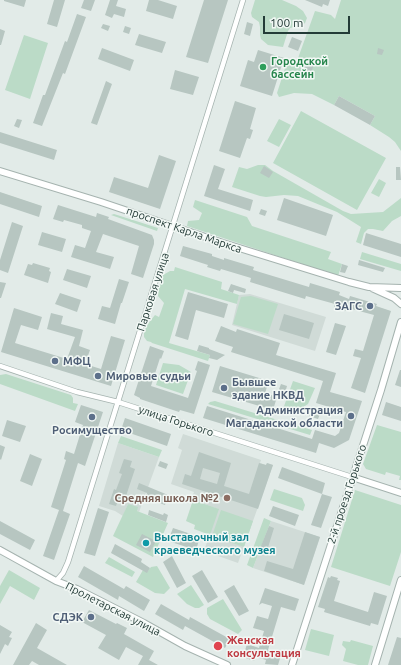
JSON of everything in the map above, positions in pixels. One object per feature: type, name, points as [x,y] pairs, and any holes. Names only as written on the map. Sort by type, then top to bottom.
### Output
[{"type":"street","name":"Парковая улица","points":[[56,580],[63,573],[68,562],[243,0]]},
{"type":"street","name":"проспект Карла Маркса","points":[[0,171],[349,282],[369,286],[401,288]]},
{"type":"street","name":"проспект Карла Маркса","points":[[369,286],[394,298],[401,304]]},
{"type":"street","name":"2-й проезд Горького","points":[[292,665],[381,390],[401,322]]},
{"type":"street","name":"улица Горького","points":[[0,366],[77,392],[118,402],[352,478]]},
{"type":"street","points":[[352,478],[401,493]]},
{"type":"street","name":"Пролетарская улица","points":[[0,550],[56,580],[144,623],[185,646],[227,665]]},
{"type":"street","points":[[375,665],[401,580]]},
{"type":"shaded area","points":[[250,294],[326,317],[315,351],[232,325],[239,295]]},
{"type":"shaded area","name":"Средняя школа №2","points":[[183,434],[261,460],[260,463],[273,465],[238,563],[204,551],[218,509],[191,499],[194,492],[171,484],[182,450],[178,448]]},
{"type":"shaded area","points":[[118,443],[159,457],[139,512],[128,504],[123,516],[115,511],[99,506]]},
{"type":"shaded area","points":[[271,521],[320,537],[304,585],[253,568]]},
{"type":"green space","points":[[255,0],[282,0],[296,6],[303,11],[307,18],[305,23],[301,26],[290,28],[283,47],[268,45],[261,39],[259,22],[252,17],[251,13]]},
{"type":"green space","points":[[341,0],[401,0],[401,151],[395,142],[370,125],[375,116],[339,96],[334,105],[312,94],[294,93],[279,97],[277,93],[288,59],[297,61],[315,11],[331,15],[335,19]]},
{"type":"green space","points":[[24,35],[48,43],[30,99],[5,90]]},
{"type":"green space","points":[[301,111],[386,158],[357,210],[273,163]]},
{"type":"green space","points":[[279,119],[291,125],[279,147],[267,141]]},
{"type":"green space","points":[[258,165],[265,165],[343,211],[351,214],[383,212],[401,198],[401,216],[392,221],[383,231],[368,229],[364,233],[361,244],[356,242],[361,227],[337,212],[298,196],[284,195],[266,197],[232,187],[239,167],[247,169]]},
{"type":"green space","points":[[379,179],[386,183],[379,197],[371,193]]},
{"type":"green space","points":[[195,200],[247,217],[252,226],[331,252],[328,259],[342,264],[338,276],[187,226],[188,221],[199,220],[202,213],[193,207]]},
{"type":"green space","points":[[114,214],[158,228],[157,231],[111,215]]},
{"type":"green space","points":[[362,252],[401,264],[401,271],[360,259]]},
{"type":"green space","points":[[175,267],[222,282],[221,289],[239,295],[237,304],[185,289],[169,343],[210,355],[208,361],[152,343],[147,341],[144,337],[147,325],[155,315],[159,317],[164,303],[158,296],[163,275],[170,271],[174,271]]},
{"type":"green space","points":[[251,296],[278,304],[268,334],[233,324],[241,297]]},
{"type":"green space","points":[[163,363],[179,365],[191,372],[183,394],[156,385]]},
{"type":"green space","points":[[6,374],[71,395],[73,398],[73,403],[78,404],[75,411],[0,384],[0,375]]},
{"type":"green space","points":[[293,381],[315,388],[308,404],[291,412],[283,409]]},
{"type":"green space","points":[[215,401],[312,430],[310,435],[208,404]]},
{"type":"green space","points":[[377,425],[401,432],[401,480],[399,480],[400,476],[386,472],[385,475],[366,469],[363,464]]},
{"type":"green space","points":[[121,436],[162,450],[159,457],[118,443]]},
{"type":"green space","points":[[274,489],[302,498],[305,505],[303,511],[270,500]]},
{"type":"green space","points":[[355,490],[401,505],[401,552],[390,586],[331,567]]},
{"type":"green space","points":[[193,500],[219,509],[210,535],[194,529],[195,525],[186,521]]},
{"type":"green space","points":[[128,504],[138,507],[137,511],[168,523],[153,557],[113,536]]},
{"type":"green space","points":[[221,510],[253,521],[244,547],[212,536]]},
{"type":"green space","points":[[264,518],[271,521],[253,568],[247,565]]},
{"type":"green space","points":[[109,557],[135,572],[132,577],[105,563]]},
{"type":"green space","points":[[157,566],[170,588],[164,594],[155,593],[136,582],[143,570],[147,572],[151,567]]},
{"type":"green space","points":[[9,570],[40,588],[34,600],[10,586],[0,604],[0,586]]},
{"type":"green space","points":[[191,585],[204,605],[199,608],[195,608],[187,604],[177,594]]},
{"type":"green space","points":[[223,599],[242,630],[238,634],[210,619],[207,614],[207,608]]},
{"type":"green space","points":[[311,629],[334,635],[329,656],[305,650]]},
{"type":"green space","points":[[351,640],[373,646],[368,665],[358,665],[343,661],[346,649],[342,645],[343,641],[350,642]]},
{"type":"building","points":[[4,0],[26,0],[24,7]]},
{"type":"building","points":[[54,0],[65,0],[57,27],[47,24]]},
{"type":"building","points":[[84,0],[95,0],[91,11],[81,8]]},
{"type":"building","points":[[110,0],[118,0],[116,6],[126,9],[124,17],[114,14],[112,18],[105,15]]},
{"type":"building","points":[[149,0],[158,0],[177,6],[173,19],[146,11]]},
{"type":"building","points":[[204,0],[228,0],[208,63],[186,57]]},
{"type":"building","points":[[305,0],[330,0],[328,6],[323,4],[322,7]]},
{"type":"building","points":[[77,14],[86,17],[65,74],[63,73],[42,126],[33,123],[65,41],[67,42]]},
{"type":"building","points":[[247,22],[253,24],[250,36],[244,34]]},
{"type":"building","points":[[103,24],[110,26],[108,31],[101,28]]},
{"type":"building","points":[[125,26],[131,28],[129,34],[123,32]]},
{"type":"building","points":[[0,29],[5,31],[1,45],[0,45]]},
{"type":"building","points":[[139,34],[166,42],[162,53],[135,45]]},
{"type":"building","points":[[292,37],[302,41],[298,51],[288,47]]},
{"type":"building","points":[[102,48],[134,60],[130,71],[98,59]]},
{"type":"building","points":[[378,48],[384,50],[382,55],[377,54]]},
{"type":"building","name":"Городской бассейн","points":[[258,50],[284,58],[272,96],[240,86],[248,60],[254,62]]},
{"type":"building","points":[[306,58],[315,62],[310,75],[300,72]]},
{"type":"building","points":[[175,70],[199,77],[193,95],[170,89]]},
{"type":"building","points":[[106,81],[112,84],[97,125],[91,123]]},
{"type":"building","points":[[339,96],[375,116],[370,125],[334,105]]},
{"type":"building","points":[[235,101],[256,108],[250,129],[253,130],[250,139],[247,138],[240,158],[219,151]]},
{"type":"building","points":[[17,119],[22,120],[19,128],[14,126]]},
{"type":"building","points":[[0,132],[57,150],[54,160],[0,143]]},
{"type":"building","points":[[159,155],[176,161],[160,209],[109,192],[114,177],[148,188]]},
{"type":"building","points":[[214,165],[225,169],[218,189],[253,200],[250,211],[204,196]]},
{"type":"building","points":[[264,166],[273,172],[269,178],[260,173]]},
{"type":"building","points":[[396,167],[400,167],[401,180],[396,180]]},
{"type":"building","points":[[0,192],[42,206],[39,217],[0,204]]},
{"type":"building","points":[[284,198],[333,215],[326,236],[277,220]]},
{"type":"building","points":[[58,205],[96,217],[97,213],[109,217],[108,219],[152,235],[154,244],[143,278],[131,274],[139,246],[103,234],[96,252],[114,257],[110,269],[71,257],[75,245],[85,248],[91,231],[82,228],[82,225],[64,220],[63,222],[53,219]]},
{"type":"building","points":[[261,209],[267,211],[265,216],[259,214]]},
{"type":"building","points":[[12,222],[23,226],[8,273],[0,270],[0,260]]},
{"type":"building","points":[[42,232],[66,239],[62,252],[38,245]]},
{"type":"building","points":[[366,233],[401,244],[401,257],[363,245]]},
{"type":"building","points":[[183,246],[212,254],[212,256],[224,260],[224,258],[254,267],[253,270],[309,287],[310,283],[340,292],[339,295],[349,299],[350,296],[377,304],[376,306],[391,311],[365,393],[351,388],[361,358],[353,356],[355,349],[363,351],[374,315],[348,308],[347,311],[334,307],[335,304],[306,296],[305,299],[250,282],[251,278],[221,269],[220,271],[207,267],[208,265],[180,256]]},
{"type":"building","points":[[359,260],[385,268],[383,272],[358,265]]},
{"type":"building","points":[[33,263],[50,268],[49,271],[51,272],[48,283],[24,275],[28,264],[32,265]]},
{"type":"building","points":[[342,264],[348,266],[345,273],[340,272]]},
{"type":"building","points":[[67,269],[91,276],[87,288],[63,280]]},
{"type":"building","points":[[119,279],[129,282],[115,324],[98,319],[102,306],[110,308]]},
{"type":"building","points":[[0,282],[6,283],[1,298],[0,298]]},
{"type":"building","points":[[231,284],[246,289],[245,293],[234,290],[233,293],[228,291]]},
{"type":"building","points":[[188,292],[228,304],[224,318],[196,310],[188,340],[175,336]]},
{"type":"building","points":[[60,293],[81,300],[77,312],[55,304]]},
{"type":"building","points":[[14,308],[42,317],[38,330],[21,325],[15,343],[67,359],[75,337],[47,329],[51,313],[63,316],[61,324],[83,330],[79,346],[90,350],[85,364],[101,369],[111,336],[125,340],[111,386],[1,352]]},
{"type":"building","points":[[284,314],[314,323],[309,339],[279,330]]},
{"type":"building","points":[[335,323],[346,326],[336,355],[326,352]]},
{"type":"building","points":[[221,326],[236,332],[237,329],[280,343],[276,355],[336,373],[330,392],[362,401],[349,440],[334,448],[319,443],[316,453],[203,418],[207,406],[312,439],[315,430],[335,436],[339,433],[346,412],[316,403],[323,381],[231,352],[233,347],[215,341]]},
{"type":"building","points":[[199,345],[225,355],[217,360],[209,358],[210,355],[197,351]]},
{"type":"building","points":[[150,346],[164,351],[161,359],[160,358],[151,386],[188,398],[197,371],[195,370],[198,361],[210,365],[194,414],[180,410],[179,412],[140,399],[134,395]]},
{"type":"building","points":[[220,366],[269,381],[265,393],[277,397],[273,410],[212,392]]},
{"type":"building","points":[[401,370],[401,387],[395,385]]},
{"type":"building","points":[[281,384],[287,386],[285,393],[278,392]]},
{"type":"building","points":[[386,402],[401,407],[401,421],[382,415]]},
{"type":"building","points":[[81,405],[103,412],[85,466],[78,463],[63,511],[70,514],[54,560],[43,556],[59,510],[51,507],[66,460],[64,459],[66,451],[74,454],[83,425],[75,422]]},
{"type":"building","points":[[310,411],[320,414],[318,419],[309,416]]},
{"type":"building","points":[[125,418],[171,434],[167,446],[121,430]]},
{"type":"building","points":[[7,420],[26,426],[20,442],[2,436]]},
{"type":"building","points":[[0,445],[5,447],[1,460],[0,459]]},
{"type":"building","points":[[199,452],[231,463],[224,486],[249,494],[259,463],[273,465],[258,509],[182,484],[185,474],[191,476]],"holes":[[[203,468],[220,473],[217,484],[200,479]]]},
{"type":"building","points":[[30,454],[42,459],[32,486],[20,481]]},
{"type":"building","points":[[124,459],[132,461],[130,467],[135,469],[124,502],[118,500],[116,506],[109,504],[114,489],[116,490],[122,474],[119,473]]},
{"type":"building","points":[[160,461],[168,464],[166,469],[158,466]]},
{"type":"building","points":[[282,467],[325,483],[322,494],[278,478]]},
{"type":"building","points":[[139,483],[168,495],[165,505],[145,498],[147,493],[137,489]]},
{"type":"building","points":[[322,494],[332,497],[321,528],[311,525]]},
{"type":"building","points":[[273,506],[299,515],[295,526],[269,516]]},
{"type":"building","points":[[98,508],[109,512],[95,556],[84,553]]},
{"type":"building","points":[[149,510],[163,515],[164,513],[168,515],[166,522],[148,515]]},
{"type":"building","points":[[0,521],[35,540],[30,550],[0,534]]},
{"type":"building","points":[[269,526],[274,528],[266,554],[259,551]]},
{"type":"building","points":[[173,528],[200,537],[196,550],[168,541]]},
{"type":"building","points":[[305,532],[320,537],[304,585],[264,571],[267,561],[293,569]]},
{"type":"building","name":"Выставочный зал краеведческого музея","points":[[142,534],[156,541],[150,552],[136,545]]},
{"type":"building","points":[[115,544],[142,559],[141,562],[150,568],[147,573],[111,553]]},
{"type":"building","points":[[172,556],[186,583],[177,588],[163,562]]},
{"type":"building","points":[[84,566],[124,589],[126,586],[150,600],[144,611],[119,596],[118,600],[78,577]]},
{"type":"building","points":[[202,570],[218,597],[208,603],[192,576]]},
{"type":"building","points":[[331,576],[338,578],[337,580],[340,581],[334,601],[368,612],[374,592],[387,596],[378,625],[371,623],[370,626],[324,612],[325,609],[318,607],[328,577],[330,578]]},
{"type":"building","points":[[234,585],[249,611],[239,616],[224,591]]},
{"type":"building","points":[[265,588],[299,599],[295,611],[281,607],[268,650],[281,655],[278,665],[265,664],[266,660],[256,657],[254,661],[243,657],[247,644],[259,648],[264,631],[253,628],[257,616],[268,619],[272,606],[262,603],[259,605]]},
{"type":"building","points":[[161,604],[189,620],[190,617],[230,639],[225,648],[185,626],[183,630],[155,614]]},
{"type":"building","points":[[89,610],[127,628],[124,634],[154,651],[149,660],[158,665],[138,665],[143,656],[126,647],[119,660],[98,648],[106,635],[82,622]]},
{"type":"building","points":[[36,623],[47,630],[37,648],[67,665],[39,665],[32,661],[29,665],[13,665]]},
{"type":"building","points":[[0,625],[12,632],[9,637],[12,638],[8,646],[5,644],[0,654]]},
{"type":"building","points":[[397,637],[401,638],[401,665],[388,665]]},
{"type":"place","name":"Городской бассейн","points":[[263,67]]},
{"type":"place","name":"ЗАГС","points":[[370,306]]},
{"type":"place","name":"МФЦ","points":[[55,361]]},
{"type":"place","name":"Мировые судьи","points":[[98,376]]},
{"type":"place","name":"Бывшее здание НКВД","points":[[224,388]]},
{"type":"place","name":"Администрация Магаданской области","points":[[351,416]]},
{"type":"place","name":"Росимущество","points":[[92,417]]},
{"type":"place","name":"Средняя школа №2","points":[[227,498]]},
{"type":"place","name":"Выставочный зал краеведческого музея","points":[[146,543]]},
{"type":"place","name":"СДЭК","points":[[91,617]]},
{"type":"place","name":"Женская консультация","points":[[218,646]]}]
